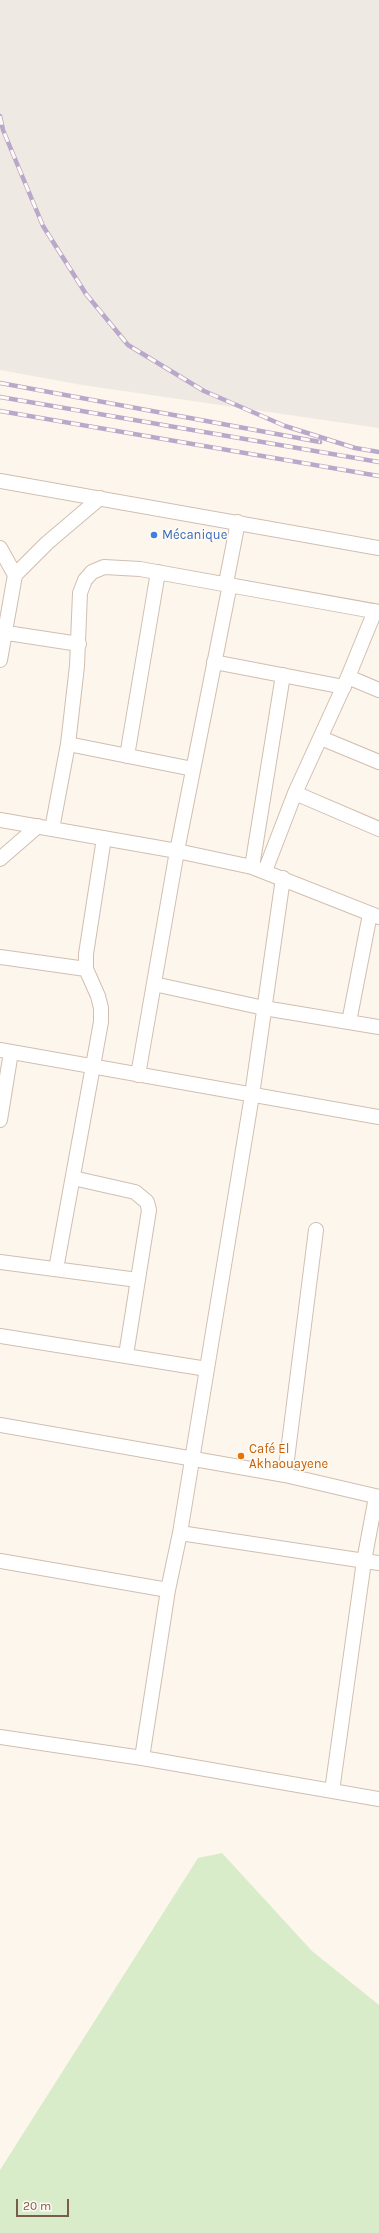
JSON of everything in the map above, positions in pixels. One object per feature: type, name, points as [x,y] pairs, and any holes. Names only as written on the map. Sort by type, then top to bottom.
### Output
[{"type":"street","points":[[0,481],[379,548]]},
{"type":"street","points":[[0,660],[2,633],[15,575],[47,543],[100,498]]},
{"type":"street","points":[[138,1075],[177,851],[214,662],[238,522]]},
{"type":"street","points":[[0,548],[15,575]]},
{"type":"street","points":[[52,829],[68,744],[79,644],[80,593],[85,580],[92,572],[104,567],[158,572],[377,611],[321,738],[259,869]]},
{"type":"street","points":[[127,756],[158,572]]},
{"type":"street","points":[[2,633],[79,644]]},
{"type":"street","points":[[214,662],[283,676],[346,682],[379,690]]},
{"type":"street","points":[[259,869],[283,676]]},
{"type":"street","points":[[321,738],[379,762]]},
{"type":"street","points":[[68,744],[194,769]]},
{"type":"street","points":[[295,793],[379,829]]},
{"type":"street","points":[[0,820],[177,851],[259,869],[375,915],[349,1022]]},
{"type":"street","points":[[0,859],[38,826]]},
{"type":"street","points":[[56,1269],[101,1022],[101,1008],[98,996],[86,969],[89,933],[104,838]]},
{"type":"street","points":[[142,1758],[168,1590],[180,1533],[252,1095],[283,878]]},
{"type":"street","points":[[0,957],[86,969]]},
{"type":"street","points":[[154,984],[264,1008],[379,1027]]},
{"type":"street","points":[[0,1120],[6,1051],[379,1118]]},
{"type":"street","points":[[72,1178],[135,1192],[147,1202],[149,1210],[148,1220],[126,1355]]},
{"type":"street","points":[[285,1475],[316,1230]]},
{"type":"street","points":[[0,1262],[138,1280]]},
{"type":"street","points":[[0,1336],[207,1369]]},
{"type":"street","points":[[0,1425],[192,1457],[285,1475],[377,1497],[364,1561],[332,1791]]},
{"type":"street","points":[[180,1533],[379,1563]]},
{"type":"street","points":[[0,1561],[168,1590]]},
{"type":"street","points":[[0,1737],[142,1758],[379,1799]]},
{"type":"shaded area","points":[[0,0],[379,0],[379,428],[82,385],[0,370]]},
{"type":"green space","points":[[222,1853],[312,1951],[379,2005],[379,2233],[0,2233],[0,2170],[198,1858]]},
{"type":"railway","points":[[0,116],[3,130],[43,226],[86,294],[128,345],[204,391],[285,426],[355,448],[379,452]]},
{"type":"railway","points":[[0,383],[320,442]]},
{"type":"railway","points":[[0,397],[379,462]]},
{"type":"railway","points":[[0,411],[379,476]]},
{"type":"place","name":"Mécanique","points":[[154,535]]},
{"type":"place","name":"Café El Akhaouayene","points":[[241,1456]]}]
